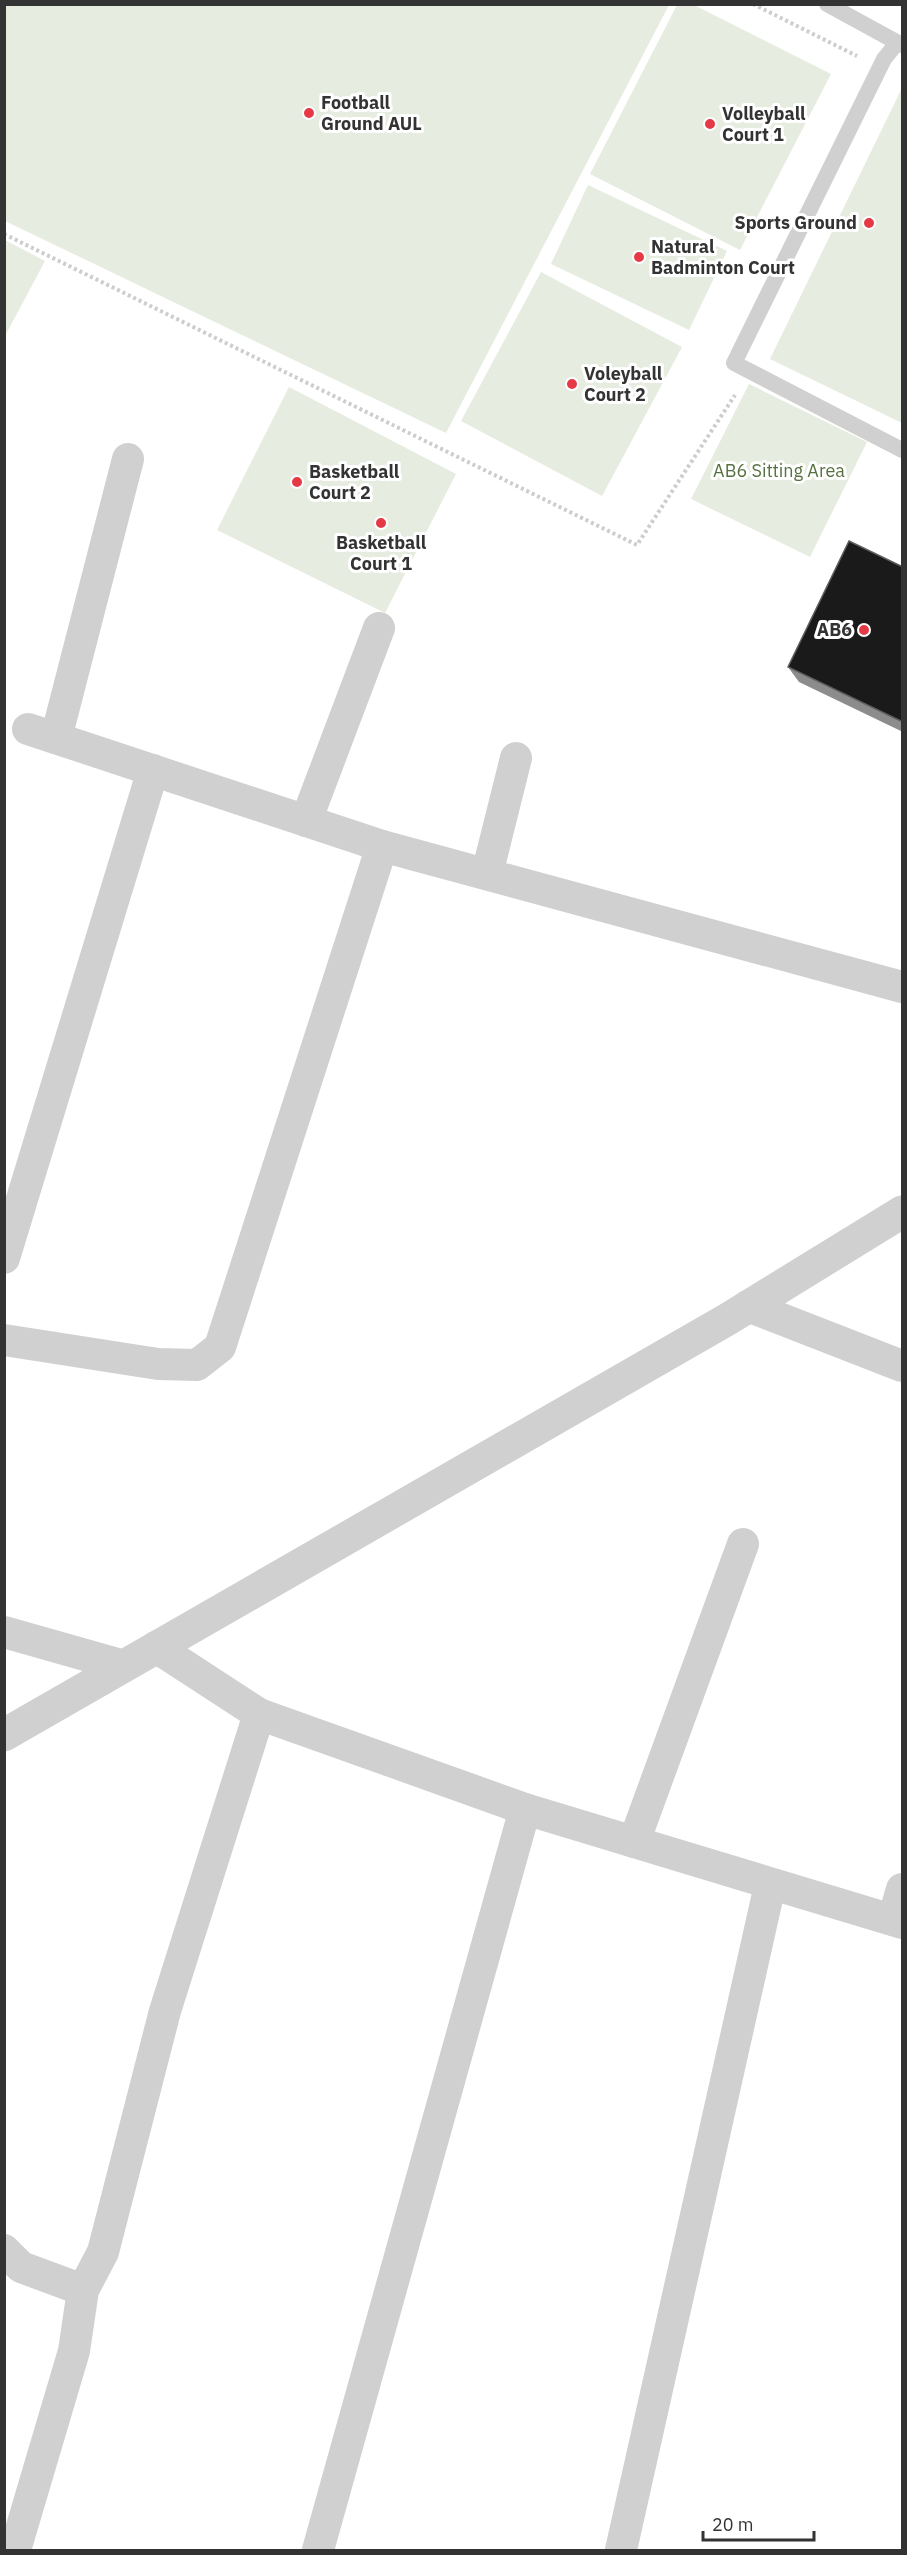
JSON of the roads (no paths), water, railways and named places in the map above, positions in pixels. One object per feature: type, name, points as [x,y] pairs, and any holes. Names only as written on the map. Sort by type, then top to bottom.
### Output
[{"type":"street","points":[[128,459],[42,734],[382,846],[903,987]]},
{"type":"street","points":[[306,821],[379,628]]},
{"type":"street","points":[[487,874],[516,758]]},
{"type":"street","points":[[4,1258],[153,770]]},
{"type":"street","points":[[4,1340],[158,1364],[196,1365],[220,1347],[382,846]]},
{"type":"street","points":[[4,1735],[748,1306],[903,1212]]},
{"type":"street","points":[[748,1306],[903,1366]]},
{"type":"street","points":[[634,1842],[743,1544]]},
{"type":"street","points":[[4,1632],[124,1666]]},
{"type":"street","points":[[156,1647],[259,1714],[525,1809],[898,1922],[903,1889]]},
{"type":"street","points":[[15,2550],[74,2351],[83,2290],[103,2252],[165,2011],[259,1714]]},
{"type":"street","points":[[318,2550],[525,1809]]},
{"type":"street","points":[[621,2550],[770,1885]]},
{"type":"street","points":[[4,2250],[21,2266],[83,2290]]},
{"type":"lane","points":[[827,4],[900,44],[884,59],[734,363],[903,450]]},
{"type":"place","name":"Football Ground AUL","points":[[309,113]]},
{"type":"place","name":"Volleyball Court 1","points":[[710,124]]},
{"type":"place","name":"Sports Ground","points":[[869,223]]},
{"type":"place","name":"Natural Badminton Court","points":[[639,257]]},
{"type":"place","name":"Voleyball Court 2","points":[[572,384]]},
{"type":"place","name":"Basketball Court 2","points":[[297,482]]},
{"type":"place","name":"Basketball Court 1","points":[[381,523]]},
{"type":"place","name":"AB6","points":[[864,630]]},
{"type":"park label","name":"AB6 Sitting Area","points":[[779,471]]}]
